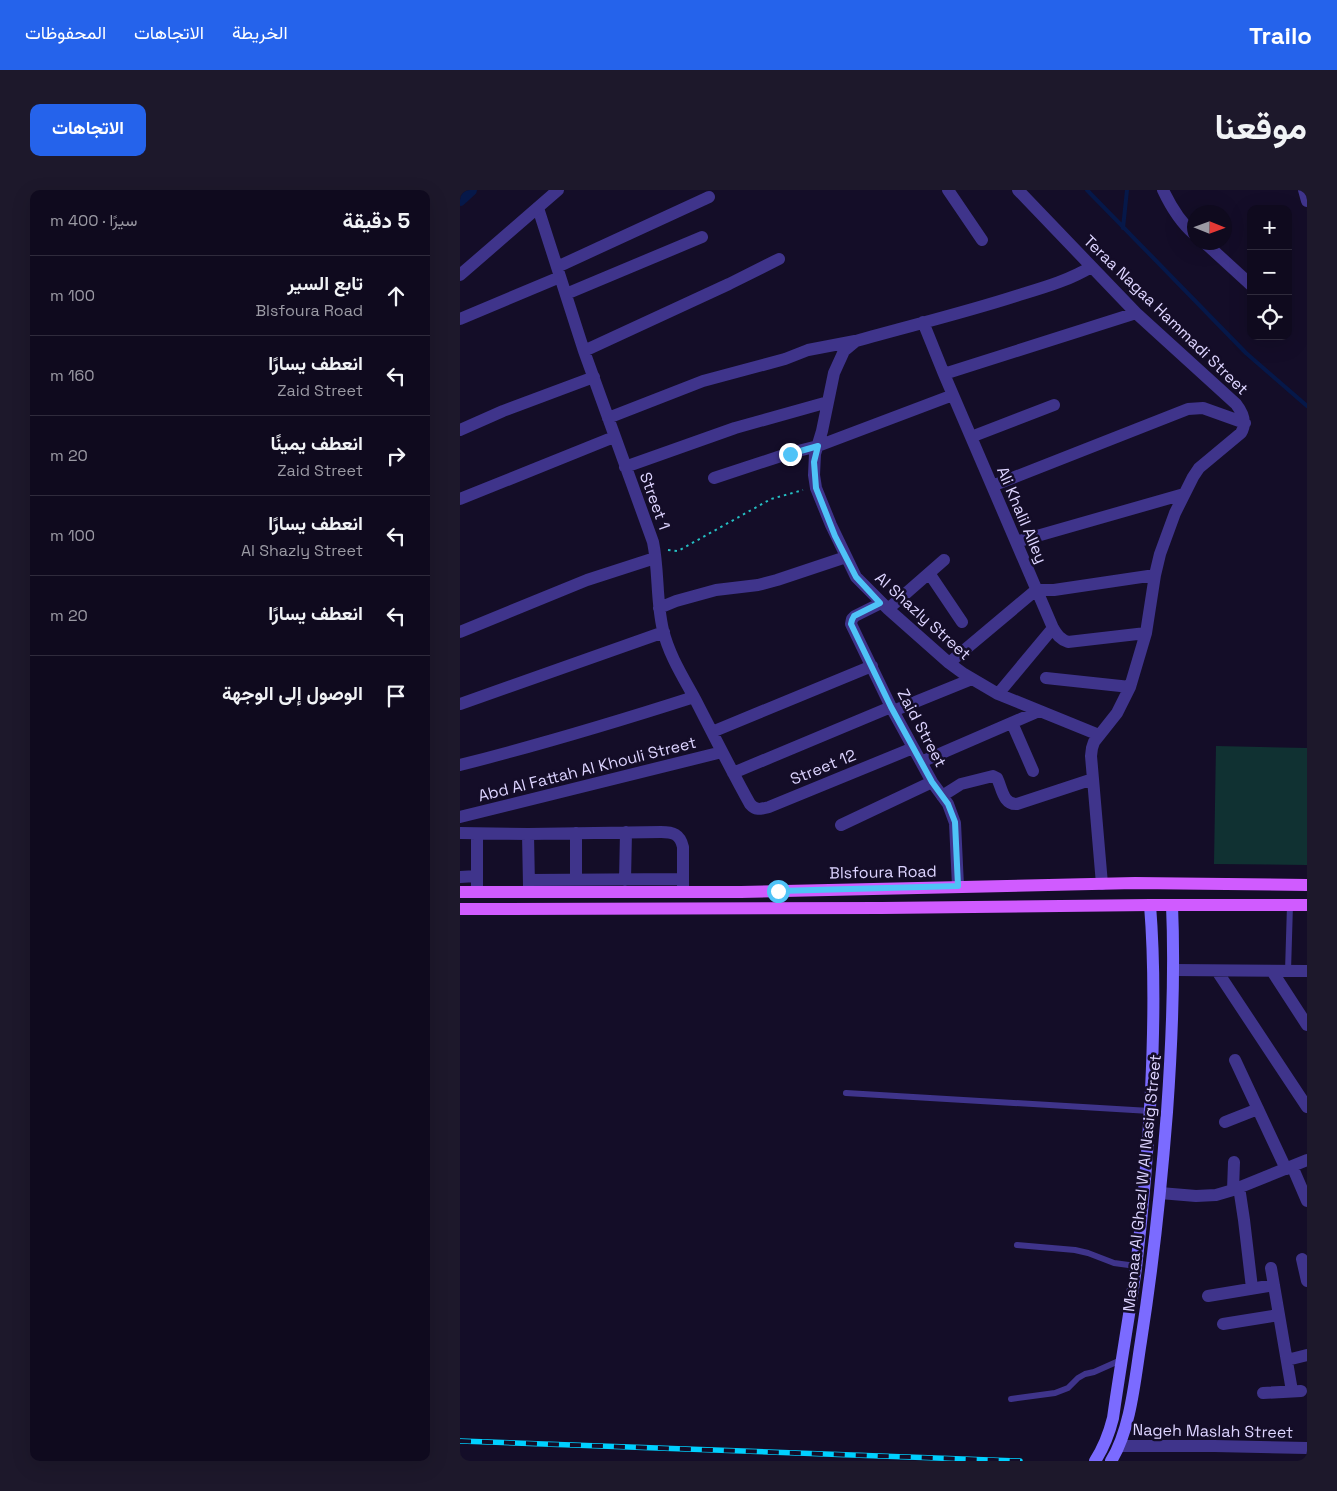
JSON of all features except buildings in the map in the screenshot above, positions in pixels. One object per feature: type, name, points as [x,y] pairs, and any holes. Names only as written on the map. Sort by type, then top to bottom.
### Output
[{"type":"main road","name":"Blsfoura Road","points":[[460,892],[529,886],[683,885],[741,892],[1102,884],[1307,885]]},
{"type":"main road","points":[[882,888],[882,908]]},
{"type":"main road","points":[[460,909],[882,908],[1172,904],[1307,905]]},
{"type":"main road","name":"Masnaa Al Ghazl W Al Nasig Street","points":[[1112,1461],[1126,1424],[1138,1361],[1152,1266],[1160,1193],[1173,1016],[1172,904]]},
{"type":"main road","name":"Masnaa Al Ghazl W Al Nasig Street","points":[[1095,1461],[1102,1450],[1111,1426],[1136,1266],[1142,1214],[1150,1111],[1154,1016],[1154,958],[1150,905]]},
{"type":"main road","points":[[1154,1016],[1173,1016]]},
{"type":"main road","points":[[1150,1111],[1167,1112]]},
{"type":"main road","points":[[1136,1266],[1152,1266]]},
{"type":"main road","points":[[1121,1360],[1138,1361]]},
{"type":"street","points":[[460,275],[558,190]]},
{"type":"street","points":[[948,190],[982,240]]},
{"type":"street","name":"Teraa Nagaa Hammadi Street","points":[[1018,190],[1136,313],[1236,404],[1244,423]]},
{"type":"street","points":[[1163,190],[1178,218],[1187,227]]},
{"type":"street","points":[[1304,190],[1307,201]]},
{"type":"street","points":[[460,319],[709,197]]},
{"type":"street","name":"Street 1","points":[[538,208],[584,351],[655,553],[659,608],[664,632],[677,665],[748,800]]},
{"type":"street","points":[[566,294],[702,237]]},
{"type":"street","points":[[1213,250],[1247,281]]},
{"type":"street","points":[[584,351],[779,259]]},
{"type":"street","points":[[608,418],[703,381],[785,359],[808,350],[856,341],[994,303],[1060,282],[1078,275],[1091,267]]},
{"type":"street","points":[[944,374],[1136,313]]},
{"type":"street","name":"Ali Khalil Alley","points":[[923,322],[1053,628],[1062,640],[1068,642],[1146,632]]},
{"type":"street","name":"Al Shazly Street","points":[[856,341],[844,351],[834,373],[814,462],[816,488],[833,530],[856,577],[884,606],[949,663],[972,679],[998,694],[1099,736]]},
{"type":"street","points":[[460,430],[503,411],[594,378]]},
{"type":"street","points":[[714,478],[818,446],[953,395]]},
{"type":"street","points":[[625,468],[735,428],[828,402]]},
{"type":"street","points":[[971,438],[1054,405]]},
{"type":"street","points":[[992,486],[1188,409],[1203,408],[1244,423],[1244,429],[1241,433],[1199,468],[1184,494],[1166,533],[1155,575],[1146,632],[1130,687],[1117,713],[1092,748],[1091,756],[1102,884]]},
{"type":"street","points":[[460,499],[614,437]]},
{"type":"street","points":[[1016,542],[1184,494]]},
{"type":"street","points":[[460,632],[655,553]]},
{"type":"street","points":[[659,608],[676,601],[716,590],[777,580],[846,557]]},
{"type":"street","name":"Zaid Street","points":[[944,560],[884,606],[854,616],[851,624],[892,709],[932,782],[952,813],[955,822],[958,886]]},
{"type":"street","points":[[929,573],[962,622]]},
{"type":"street","points":[[949,663],[1036,590],[1054,590],[1155,575]]},
{"type":"street","points":[[998,694],[1053,628]]},
{"type":"street","points":[[460,704],[664,632]]},
{"type":"street","points":[[712,732],[872,666]]},
{"type":"street","points":[[1046,678],[1130,687]]},
{"type":"street","points":[[733,772],[972,679]]},
{"type":"street","points":[[460,765],[622,721],[694,697]]},
{"type":"street","points":[[921,762],[1039,711]]},
{"type":"street","points":[[1012,723],[1033,771]]},
{"type":"street","name":"Street 12","points":[[748,800],[754,808],[759,810],[913,748]]},
{"type":"street","name":"Abd Al Fattah Al Khouli Street","points":[[460,817],[722,752]]},
{"type":"street","points":[[942,796],[961,784],[993,776],[997,778],[1008,803],[1012,805],[1093,780]]},
{"type":"street","points":[[841,825],[932,782]]},
{"type":"street","points":[[625,880],[626,832]]},
{"type":"street","points":[[460,833],[673,833],[678,836],[683,847],[683,885],[625,880],[576,880],[529,886],[528,834]]},
{"type":"street","points":[[576,833],[576,880]]},
{"type":"street","points":[[477,834],[477,892]]},
{"type":"street","points":[[460,877],[477,876]]},
{"type":"street","points":[[1174,970],[1307,971]]},
{"type":"street","points":[[1217,971],[1307,1107]]},
{"type":"street","points":[[1272,971],[1307,1025]]},
{"type":"street","points":[[1235,1060],[1258,1109],[1307,1201]]},
{"type":"street","points":[[1225,1122],[1258,1109]]},
{"type":"street","points":[[1160,1193],[1206,1196],[1221,1194],[1307,1160]]},
{"type":"street","points":[[1234,1162],[1236,1189],[1244,1220],[1252,1288]]},
{"type":"street","points":[[1302,1259],[1307,1281]]},
{"type":"street","points":[[1263,1393],[1296,1391],[1286,1360],[1271,1268]]},
{"type":"street","points":[[1208,1296],[1274,1285]]},
{"type":"street","points":[[1223,1324],[1279,1315]]},
{"type":"street","points":[[1286,1360],[1307,1355]]},
{"type":"street","name":"Nageh Maslah Street","points":[[1119,1446],[1307,1448]]},
{"type":"lane","points":[[1288,971],[1290,904]]},
{"type":"lane","points":[[846,1093],[1150,1111]]},
{"type":"lane","points":[[1017,1245],[1075,1250],[1114,1263],[1136,1266]]},
{"type":"lane","points":[[1010,1398],[1055,1393],[1068,1388],[1085,1374],[1121,1360]]},
{"type":"path","points":[[655,553],[678,550],[771,499],[797,491],[816,488]]},
{"type":"green space","points":[[1216,746],[1307,748],[1307,865],[1214,864]]},
{"type":"waterway","points":[[460,200],[471,190]]},
{"type":"waterway","points":[[1087,190],[1246,353],[1307,406]]},
{"type":"waterway","points":[[1123,228],[1127,190]]},
{"type":"railway","points":[[460,1441],[1020,1461]]},
{"type":"route","points":[[778,891],[958,886],[955,822],[952,813],[948,804],[932,782],[891,707],[851,624],[854,616],[880,603],[856,577],[835,536],[816,488],[814,462],[818,446],[790,454]]}]
